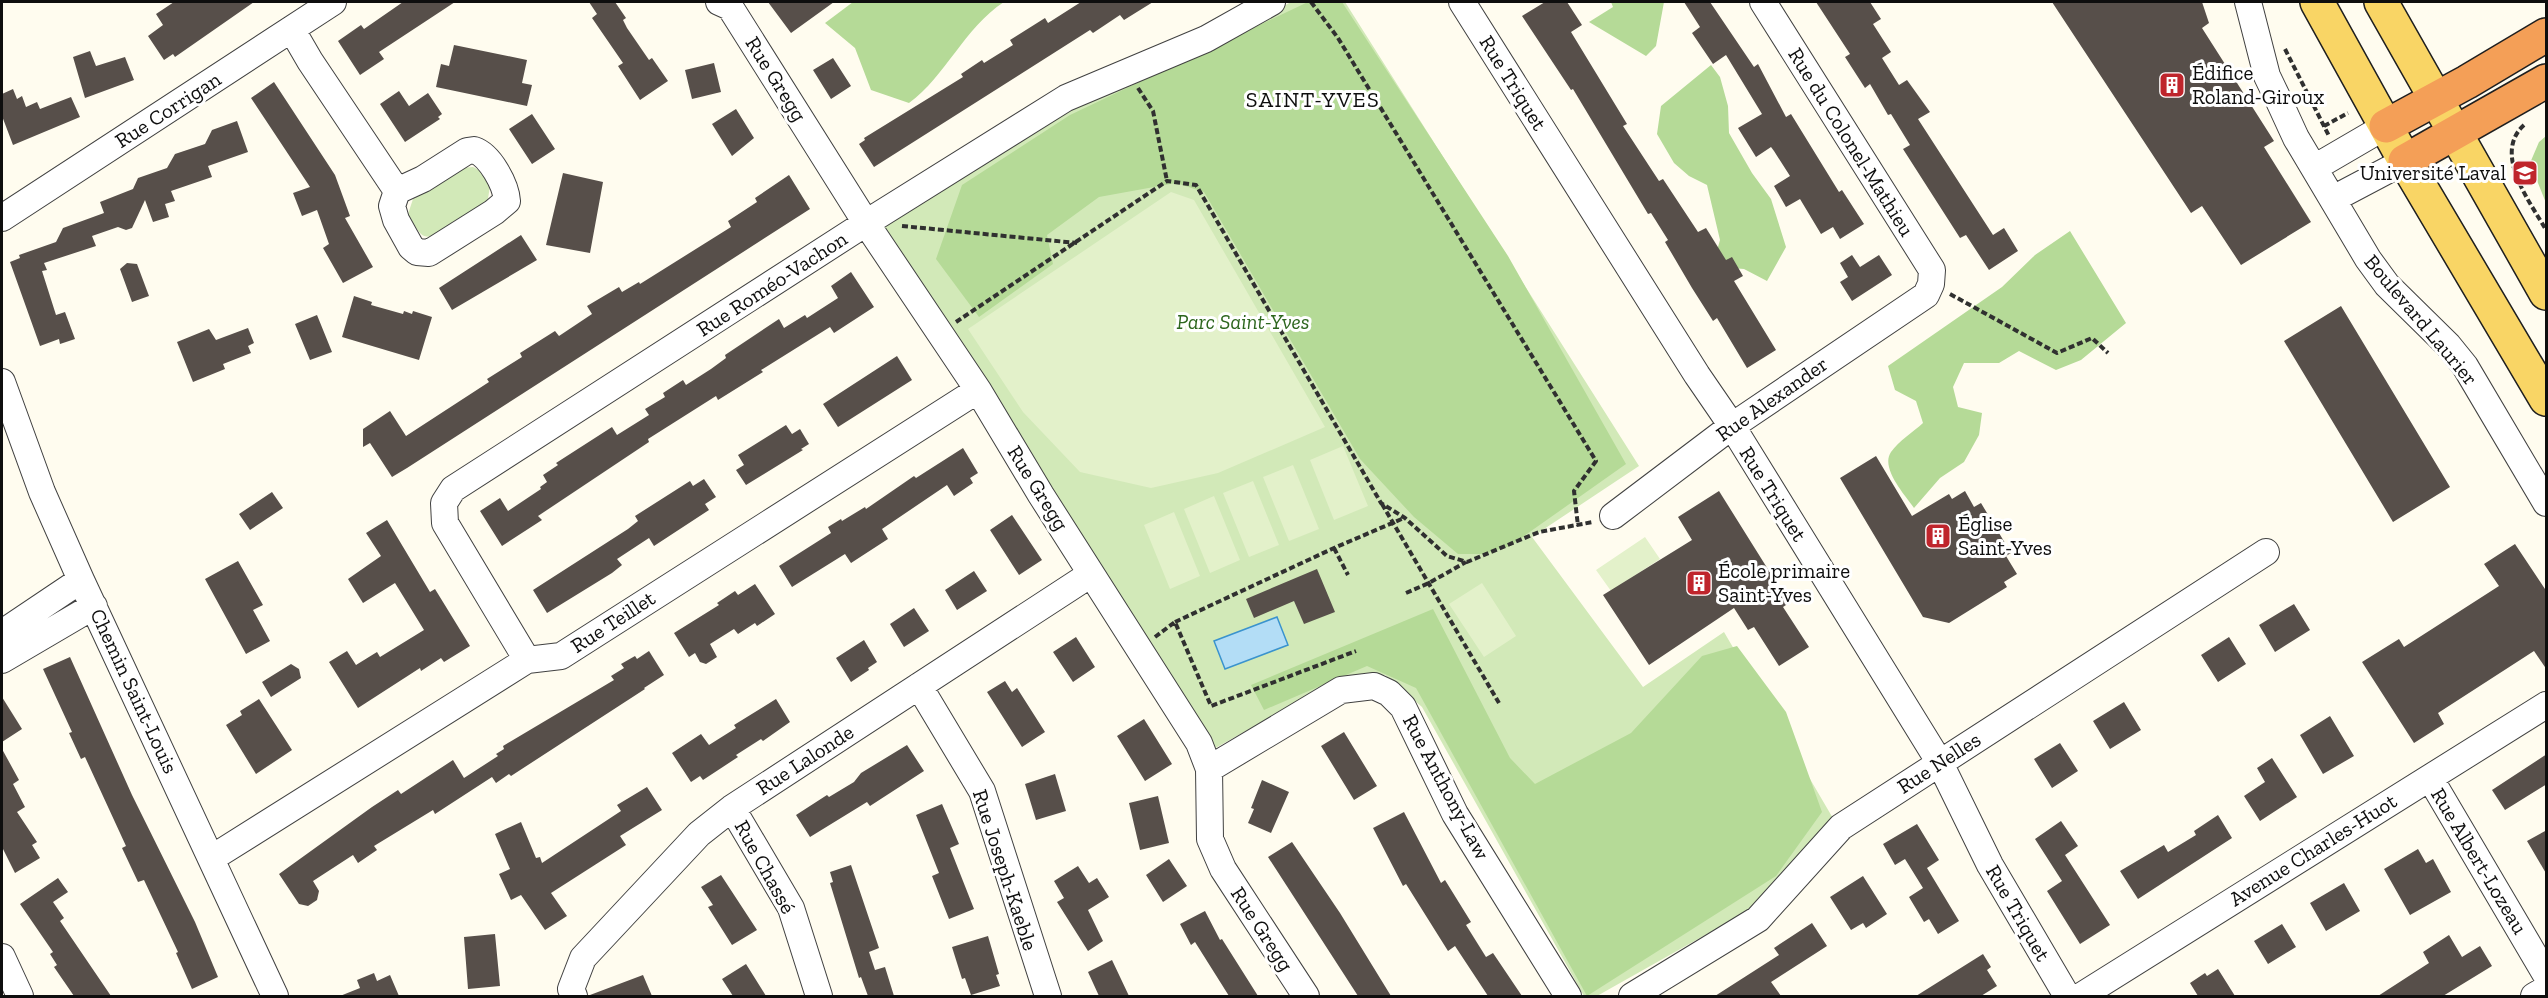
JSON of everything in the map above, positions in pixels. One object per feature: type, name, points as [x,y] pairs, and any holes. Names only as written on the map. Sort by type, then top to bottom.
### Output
[{"type":"highway","points":[[2386,126],[2468,82],[2547,35]]},
{"type":"highway","points":[[2405,161],[2547,81]]},
{"type":"main road","points":[[2317,2],[2405,161],[2547,399]]},
{"type":"main road","points":[[2381,2],[2547,293]]},
{"type":"street","name":"Rue Corrigan","points":[[2,218],[333,2]]},
{"type":"street","name":"Rue Gregg","points":[[719,2],[730,6],[866,223],[978,390],[1091,574],[1199,743],[1209,769],[1210,839],[1223,869],[1306,996]]},
{"type":"street","name":"Rue Roméo-Vachon","points":[[527,660],[445,524],[444,503],[453,489],[866,223],[1066,98],[1206,39],[1272,2]]},
{"type":"street","name":"Rue Triquet","points":[[1462,2],[1697,375],[1732,426],[1940,763],[1990,865],[2067,996]]},
{"type":"street","name":"Rue du Colonel-Mathieu","points":[[1762,2],[1932,270],[1931,284]]},
{"type":"street","name":"Boulevard Laurier","points":[[2248,2],[2267,76],[2296,138],[2368,259],[2387,285],[2448,345],[2465,366],[2547,503]]},
{"type":"street","points":[[292,30],[310,61],[397,191]]},
{"type":"street","points":[[2314,168],[2386,126]]},
{"type":"street","points":[[474,150],[487,159],[506,191],[507,201],[494,213],[429,253],[417,252],[411,247],[396,220],[392,206],[397,191],[423,179],[467,151],[474,150]]},
{"type":"street","points":[[2333,199],[2405,161]]},
{"type":"street","name":"Rue Alexander","points":[[1613,516],[1732,426],[1926,295],[1931,284]]},
{"type":"street","name":"Chemin Saint-Louis","points":[[2,382],[42,492],[81,580],[275,996]]},
{"type":"street","name":"Rue Teillet","points":[[212,858],[527,660],[561,656],[978,390]]},
{"type":"street","name":"Rue Nelles","points":[[1632,996],[1758,919],[1841,827],[2266,552]]},
{"type":"street","name":"Rue Lalonde","points":[[574,996],[571,989],[583,958],[699,834],[732,808],[1091,574]]},
{"type":"street","points":[[2,633],[81,580]]},
{"type":"street","points":[[2,660],[94,606]]},
{"type":"street","name":"Rue Joseph-Kaeble","points":[[919,686],[982,791],[1048,996]]},
{"type":"street","name":"Rue Anthony-Law","points":[[1209,769],[1341,690],[1374,686],[1389,693],[1403,707],[1455,813],[1568,996]]},
{"type":"street","name":"Avenue Charles-Huot","points":[[2080,996],[2547,705]]},
{"type":"street","name":"Rue Albert-Lozeau","points":[[2430,778],[2547,975]]},
{"type":"street","name":"Rue Chassé","points":[[732,808],[791,908],[819,996]]},
{"type":"street","points":[[2,957],[20,996]]},
{"type":"street","points":[[2534,996],[2547,989]]},
{"type":"path","points":[[1311,2],[1338,38],[1596,461],[1574,491],[1578,526]]},
{"type":"path","points":[[2282,40],[2295,73],[2339,153]]},
{"type":"path","points":[[1127,72],[1153,111],[1167,181]]},
{"type":"path","points":[[2324,126],[2348,113]]},
{"type":"path","points":[[2530,121],[2521,127],[2516,138],[2513,167],[2520,184],[2547,230]]},
{"type":"path","points":[[940,331],[1077,243],[1167,181],[1196,185],[1499,703]]},
{"type":"path","points":[[866,223],[1077,243]]},
{"type":"path","points":[[1931,284],[2057,353],[2092,338],[2108,353]]},
{"type":"path","points":[[1381,503],[1405,518],[1447,556],[1467,561]]},
{"type":"path","points":[[1406,592],[1429,583],[1467,561],[1539,532],[1578,526],[1613,516]]},
{"type":"path","points":[[1141,652],[1157,634],[1175,622],[1334,548],[1405,518]]},
{"type":"path","points":[[1334,548],[1348,575]]},
{"type":"path","points":[[1175,622],[1211,706],[1356,651]]},
{"type":"green space","points":[[853,2],[1004,2],[977,25],[934,79],[909,103],[871,90],[855,48],[825,23]]},
{"type":"green space","name":"Parc Saint-Yves","points":[[1291,2],[1345,2],[1639,466],[1532,537],[1643,687],[1724,632],[1834,820],[1753,908],[1597,996],[1584,996],[1422,707],[1385,675],[1344,676],[1210,751],[874,222],[1047,111],[1211,46]]},
{"type":"green space","points":[[1308,2],[1342,2],[1508,256],[1626,464],[1510,546],[1484,554],[1458,554],[1414,517],[1360,459],[1204,192],[1176,183],[1099,197],[1047,235],[1053,264],[979,317],[936,259],[962,185],[1070,115]]},
{"type":"green space","points":[[1611,2],[1664,2],[1656,46],[1646,56],[1589,22],[1613,7]]},
{"type":"green space","points":[[1711,65],[1720,77],[1728,106],[1729,133],[1752,173],[1771,199],[1786,247],[1767,281],[1744,269],[1720,267],[1716,254],[1720,240],[1707,185],[1689,176],[1674,163],[1657,134],[1661,106]]},
{"type":"green space","points":[[2546,136],[2546,203],[2530,163],[2539,142]]},
{"type":"green space","points":[[473,167],[481,171],[490,186],[487,205],[464,221],[435,236],[427,237],[421,234],[408,214],[413,199],[461,168]]},
{"type":"green space","points":[[1171,192],[1194,200],[1325,427],[1218,473],[1151,488],[1080,472],[1023,412],[968,329]]},
{"type":"green space","points":[[2070,231],[2126,323],[2081,360],[2056,370],[2019,351],[1999,363],[1964,363],[1953,387],[1958,407],[1982,413],[1979,435],[1964,462],[1940,478],[1914,508],[1895,481],[1888,458],[1898,444],[1923,423],[1916,401],[1895,390],[1888,366],[2002,287],[2035,255]]},
{"type":"green space","points":[[1343,446],[1368,506],[1334,520],[1310,460]]},
{"type":"green space","points":[[1293,465],[1319,529],[1289,541],[1263,477]]},
{"type":"green space","points":[[1253,481],[1279,545],[1249,557],[1223,493]]},
{"type":"green space","points":[[1214,496],[1240,560],[1210,573],[1184,509]]},
{"type":"green space","points":[[1174,512],[1200,576],[1170,589],[1144,525]]},
{"type":"green space","points":[[1645,537],[1660,559],[1611,591],[1596,570]]},
{"type":"green space","points":[[1482,583],[1516,636],[1484,657],[1449,604]]},
{"type":"green space","points":[[1433,609],[1510,758],[1535,784],[1631,733],[1702,656],[1737,646],[1786,712],[1822,812],[1776,876],[1587,996],[1416,688],[1367,666],[1264,710],[1251,685]]},
{"type":"water","points":[[1277,617],[1288,645],[1225,669],[1214,641]]},
{"type":"building","points":[[174,2],[254,2],[175,57],[173,54],[164,60],[148,36],[163,25],[156,14]]},
{"type":"building","points":[[403,2],[455,2],[379,52],[384,59],[360,75],[338,41],[361,25],[364,29]]},
{"type":"building","points":[[589,2],[615,2],[626,18],[623,20],[627,28],[649,60],[652,58],[668,81],[640,100],[618,66],[623,63],[592,18],[597,14]]},
{"type":"building","points":[[768,2],[834,2],[791,33]]},
{"type":"building","points":[[1081,2],[1153,2],[1124,20],[1120,15],[1093,33],[1090,30],[874,167],[859,144],[865,140],[864,138],[963,77],[961,74],[982,60],[984,63],[1013,45],[1010,40],[1045,18],[1048,23]]},
{"type":"building","points":[[1545,2],[1567,2],[1582,25],[1571,32],[1627,124],[1623,126],[1659,181],[1663,179],[1698,232],[1706,228],[1726,260],[1732,257],[1743,276],[1734,281],[1776,350],[1747,368],[1717,318],[1713,321],[1692,288],[1665,242],[1668,240],[1651,213],[1648,214],[1573,89],[1571,90],[1522,16]]},
{"type":"building","points":[[1684,2],[1710,2],[1754,67],[1758,64],[1786,117],[1791,114],[1839,192],[1842,190],[1864,224],[1840,239],[1833,227],[1821,234],[1800,199],[1786,207],[1774,186],[1790,176],[1771,147],[1756,157],[1738,128],[1762,114],[1726,55],[1713,64],[1692,33],[1700,27]]},
{"type":"building","points":[[1816,2],[1870,2],[1881,19],[1873,24],[1891,52],[1882,58],[1899,85],[1907,80],[1930,112],[1918,119],[1993,235],[2004,228],[2018,251],[1989,270],[1966,235],[1960,238],[1903,149],[1910,145],[1891,114],[1888,115],[1870,84],[1865,88],[1845,57],[1850,54]]},
{"type":"building","name":"Édifice Roland-Giroux","points":[[2052,2],[2202,2],[2209,23],[2202,28],[2274,141],[2264,147],[2311,222],[2241,265],[2202,206],[2191,213]]},
{"type":"building","points":[[454,45],[527,60],[522,83],[532,85],[527,106],[436,87],[441,64],[449,66]]},
{"type":"building","points":[[90,51],[96,66],[125,57],[134,80],[85,98],[73,57]]},
{"type":"building","points":[[833,58],[851,86],[831,99],[813,70]]},
{"type":"building","points":[[714,63],[721,92],[692,99],[685,70]]},
{"type":"building","points":[[274,82],[335,175],[350,216],[345,218],[373,267],[343,283],[323,248],[329,244],[317,210],[302,216],[293,193],[310,187],[251,98]]},
{"type":"building","points":[[13,89],[17,99],[22,96],[26,107],[37,102],[40,109],[71,97],[80,117],[13,145],[2,116],[2,94]]},
{"type":"building","points":[[399,91],[409,106],[428,93],[442,114],[438,117],[440,119],[405,142],[380,104]]},
{"type":"building","points":[[736,109],[754,138],[732,156],[712,124]]},
{"type":"building","points":[[532,114],[555,149],[532,164],[509,129]]},
{"type":"building","points":[[237,121],[248,152],[208,166],[212,177],[171,191],[175,201],[165,204],[169,217],[153,222],[145,200],[132,228],[126,230],[118,227],[92,236],[96,246],[44,263],[47,270],[42,271],[56,315],[65,312],[75,339],[60,344],[59,339],[40,346],[10,262],[20,258],[19,255],[56,242],[63,228],[104,213],[100,202],[133,189],[138,178],[167,168],[175,154],[205,144],[212,130]]},
{"type":"building","points":[[563,173],[603,182],[590,253],[546,245]]},
{"type":"building","points":[[789,175],[810,209],[407,468],[392,477],[370,443],[363,447],[363,429],[390,411],[406,436],[489,382],[487,379],[522,357],[520,353],[555,331],[559,336],[592,314],[587,306],[619,287],[622,292],[639,282],[640,284],[731,227],[728,221],[757,202],[755,198]]},
{"type":"building","points":[[521,235],[537,260],[452,310],[439,288]]},
{"type":"building","points":[[1852,255],[1860,267],[1879,255],[1892,275],[1852,301],[1840,282],[1848,277],[1840,263]]},
{"type":"building","points":[[127,263],[137,264],[149,296],[132,302],[120,269]]},
{"type":"building","points":[[851,272],[874,307],[834,333],[830,327],[718,400],[716,396],[648,439],[649,442],[538,516],[542,520],[502,546],[480,511],[500,498],[508,511],[541,489],[540,487],[547,482],[543,475],[558,465],[556,463],[612,427],[617,435],[649,415],[645,409],[665,397],[663,393],[683,380],[686,385],[726,358],[725,355],[779,319],[784,328],[805,315],[807,318],[838,298],[831,286]]},
{"type":"building","points":[[354,296],[372,302],[371,305],[403,314],[404,311],[412,314],[413,311],[432,317],[419,360],[342,337]]},
{"type":"building","points":[[2341,306],[2450,487],[2393,522],[2284,341]]},
{"type":"building","points":[[317,315],[332,352],[310,360],[295,324]]},
{"type":"building","points":[[248,328],[254,343],[248,346],[251,353],[223,364],[225,369],[193,382],[177,342],[209,329],[216,340]]},
{"type":"building","points":[[897,356],[912,380],[838,427],[823,404]]},
{"type":"building","points":[[786,425],[792,434],[800,429],[809,444],[746,485],[736,470],[744,465],[738,455]]},
{"type":"building","points":[[963,448],[978,473],[970,478],[973,483],[954,496],[947,485],[882,529],[888,539],[851,563],[845,554],[792,587],[779,566],[831,533],[828,527],[865,507],[866,509],[914,476],[916,478]]},
{"type":"building","name":"Église Saint-Yves","points":[[1876,456],[1912,516],[1949,494],[1952,499],[1965,491],[1974,507],[1981,503],[2011,553],[2006,556],[2017,574],[2004,582],[2007,587],[1949,623],[1923,617],[1840,478]]},
{"type":"building","points":[[704,479],[716,497],[705,504],[709,510],[654,546],[649,538],[617,559],[622,565],[612,573],[547,613],[533,590],[628,529],[638,521],[635,516],[690,481],[693,486]]},
{"type":"building","name":"École primaire Saint-Yves","points":[[1719,491],[1789,603],[1783,607],[1809,647],[1779,666],[1754,627],[1748,630],[1734,608],[1649,665],[1603,595],[1692,540],[1678,517]]},
{"type":"building","points":[[272,492],[283,508],[250,530],[239,514]]},
{"type":"building","points":[[1012,515],[1042,560],[1019,575],[990,530]]},
{"type":"building","points":[[387,520],[430,592],[435,589],[470,646],[444,662],[441,658],[421,671],[420,668],[358,708],[329,662],[347,651],[356,665],[377,652],[380,657],[424,630],[395,583],[363,603],[348,579],[381,556],[366,533]]},
{"type":"building","points":[[2515,544],[2547,592],[2547,670],[2534,651],[2438,713],[2444,724],[2414,743],[2362,662],[2399,639],[2404,647],[2499,586],[2484,564]]},
{"type":"building","points":[[238,561],[263,605],[253,610],[270,641],[246,654],[205,579]]},
{"type":"building","points":[[1317,569],[1335,612],[1304,624],[1294,601],[1254,618],[1246,599]]},
{"type":"building","points":[[974,571],[987,591],[957,610],[945,590]]},
{"type":"building","points":[[755,584],[775,614],[757,626],[755,623],[738,634],[734,629],[710,644],[717,657],[706,664],[700,662],[695,653],[689,657],[674,633],[719,605],[717,603],[735,591],[738,595]]},
{"type":"building","points":[[2294,604],[2310,630],[2275,652],[2259,625]]},
{"type":"building","points":[[914,608],[929,631],[904,647],[890,624]]},
{"type":"building","points":[[1076,637],[1095,667],[1073,682],[1053,652]]},
{"type":"building","points":[[2229,637],[2246,664],[2218,682],[2201,655]]},
{"type":"building","points":[[864,640],[877,662],[851,682],[836,658]]},
{"type":"building","points":[[649,651],[664,675],[511,776],[509,774],[496,783],[492,777],[435,814],[433,810],[374,846],[377,850],[358,863],[353,855],[313,881],[319,891],[317,900],[308,906],[299,904],[279,874],[372,807],[398,790],[401,794],[453,760],[464,778],[498,756],[496,754],[504,749],[503,746],[614,680],[611,676],[624,668],[621,664],[635,656],[637,659]]},
{"type":"building","points":[[70,657],[132,795],[195,922],[218,977],[192,989],[176,953],[178,952],[144,880],[138,882],[122,848],[126,846],[85,757],[81,759],[69,733],[72,732],[43,669]]},
{"type":"building","points":[[291,664],[299,669],[301,678],[271,697],[262,682]]},
{"type":"building","points":[[1005,681],[1012,692],[1017,688],[1045,732],[1022,747],[987,692]]},
{"type":"building","points":[[2,697],[22,729],[2,742]]},
{"type":"building","points":[[259,699],[292,750],[256,774],[226,725],[242,715],[240,711]]},
{"type":"building","points":[[776,699],[790,722],[763,741],[761,739],[736,755],[738,757],[703,780],[700,776],[691,782],[672,753],[701,734],[709,745],[736,728],[734,725]]},
{"type":"building","points":[[2124,702],[2141,730],[2110,749],[2093,721]]},
{"type":"building","points":[[2330,716],[2354,756],[2323,774],[2300,735]]},
{"type":"building","points":[[1144,719],[1172,764],[1145,781],[1117,736]]},
{"type":"building","points":[[1344,732],[1377,786],[1354,800],[1321,746]]},
{"type":"building","points":[[2060,743],[2078,771],[2052,788],[2034,759]]},
{"type":"building","points":[[907,745],[924,771],[870,806],[867,802],[810,837],[796,815],[827,795],[829,797],[854,782],[861,773]]},
{"type":"building","points":[[2,749],[19,780],[13,784],[25,807],[17,812],[37,842],[32,845],[40,858],[15,873],[2,847]]},
{"type":"building","points":[[2547,754],[2547,784],[2505,810],[2492,790]]},
{"type":"building","points":[[2272,758],[2297,797],[2260,821],[2244,796],[2265,782],[2257,768]]},
{"type":"building","points":[[1055,774],[1066,811],[1036,820],[1025,784]]},
{"type":"building","points":[[1262,780],[1289,792],[1271,833],[1248,823]]},
{"type":"building","points":[[647,787],[662,810],[620,836],[626,845],[551,893],[567,916],[545,930],[521,895],[511,900],[499,874],[510,869],[495,834],[521,822],[536,858],[540,857],[542,863],[621,811],[617,805]]},
{"type":"building","points":[[1158,796],[1169,843],[1140,850],[1129,803]]},
{"type":"building","points":[[942,804],[959,844],[950,848],[974,909],[949,919],[932,876],[939,873],[916,815]]},
{"type":"building","points":[[1404,812],[1441,883],[1445,880],[1471,922],[1466,925],[1486,957],[1493,953],[1522,996],[1488,996],[1455,946],[1448,951],[1406,884],[1403,886],[1373,828]]},
{"type":"building","points":[[2218,815],[2232,838],[2138,899],[2120,871],[2164,845],[2168,852],[2196,835],[2194,831]]},
{"type":"building","points":[[2061,821],[2078,846],[2065,855],[2110,925],[2080,944],[2047,891],[2062,881],[2035,839]]},
{"type":"building","points":[[1917,824],[1939,860],[1927,868],[1959,921],[1938,934],[1929,919],[1924,922],[1909,897],[1923,888],[1905,859],[1895,865],[1883,844]]},
{"type":"building","points":[[2547,830],[2547,875],[2527,841]]},
{"type":"building","points":[[1292,842],[1340,913],[1391,996],[1358,996],[1268,857]]},
{"type":"building","points":[[2418,849],[2426,863],[2433,859],[2451,892],[2410,915],[2384,869]]},
{"type":"building","points":[[1169,859],[1187,886],[1163,902],[1146,875]]},
{"type":"building","points":[[851,865],[879,948],[869,952],[875,970],[885,967],[894,996],[868,996],[861,977],[859,978],[830,883],[833,882],[830,872]]},
{"type":"building","points":[[1078,866],[1089,883],[1097,878],[1109,897],[1088,910],[1103,941],[1088,951],[1057,902],[1064,898],[1054,881]]},
{"type":"building","points":[[721,875],[757,930],[732,945],[708,907],[713,905],[701,887]]},
{"type":"building","points":[[1863,876],[1887,914],[1866,928],[1863,923],[1851,930],[1830,897]]},
{"type":"building","points":[[58,878],[68,892],[53,902],[64,918],[60,921],[111,996],[74,996],[54,967],[57,965],[50,954],[53,952],[20,904]]},
{"type":"building","points":[[2344,883],[2360,911],[2326,931],[2310,903]]},
{"type":"building","points":[[1205,911],[1220,940],[1222,939],[1258,996],[1229,996],[1195,942],[1191,945],[1180,924]]},
{"type":"building","points":[[1812,923],[1827,946],[1771,982],[1781,996],[1715,996],[1779,955],[1774,948]]},
{"type":"building","points":[[2282,924],[2296,947],[2268,964],[2254,941]]},
{"type":"building","points":[[495,934],[500,986],[468,989],[464,937]]},
{"type":"building","points":[[2449,935],[2462,957],[2480,946],[2492,966],[2443,996],[2378,996],[2429,963],[2423,952]]},
{"type":"building","points":[[988,936],[999,974],[996,975],[1000,986],[971,995],[965,978],[962,979],[952,947]]},
{"type":"building","points":[[1983,954],[1991,967],[1987,970],[1997,986],[1981,996],[1916,996]]},
{"type":"building","points":[[1112,960],[1129,996],[1099,996],[1088,972]]},
{"type":"building","points":[[746,964],[766,996],[733,996],[722,979]]},
{"type":"building","points":[[2218,969],[2235,996],[2198,996],[2190,983],[2205,973],[2207,976]]},
{"type":"building","points":[[374,973],[377,981],[390,975],[399,996],[340,996],[360,988],[357,980]]},
{"type":"building","points":[[643,975],[652,996],[590,996],[590,995]]},
{"type":"place","name":"Édifice Roland-Giroux","points":[[2172,85]]},
{"type":"place","name":"Université Laval","points":[[2525,173]]},
{"type":"place","name":"Église Saint-Yves","points":[[1938,536]]},
{"type":"place","name":"École primaire Saint-Yves","points":[[1699,583]]},
{"type":"district","name":"SAINT-YVES","points":[[1313,99]]}]
